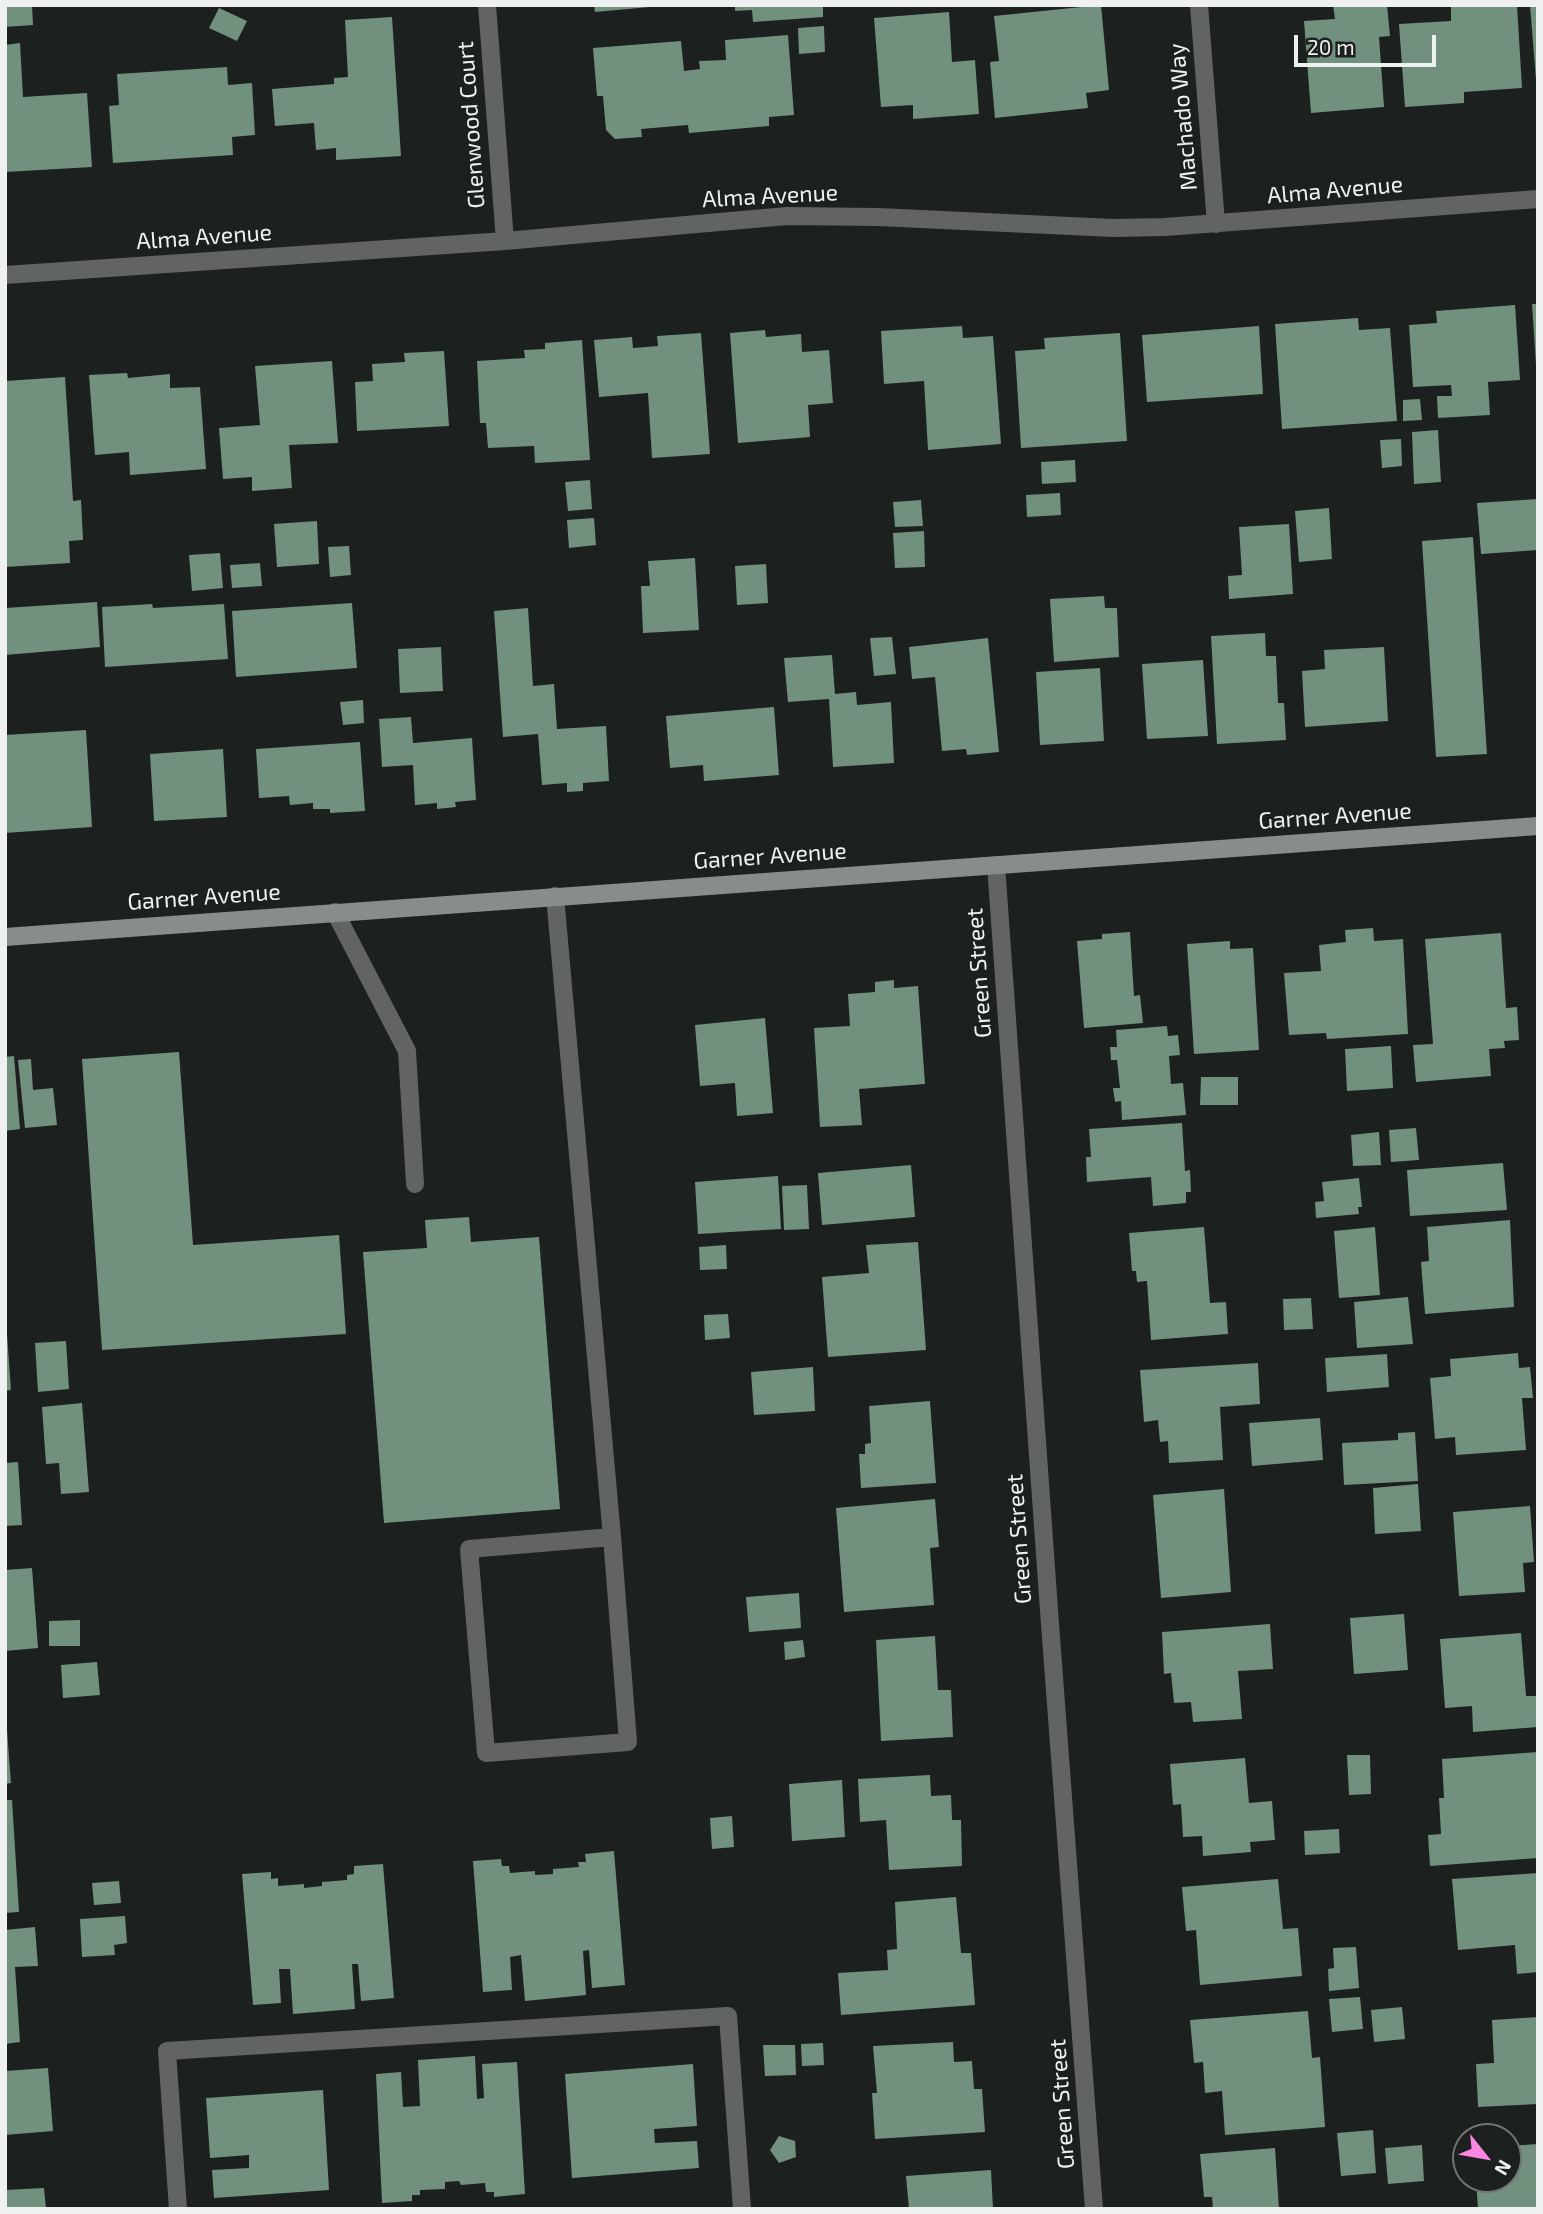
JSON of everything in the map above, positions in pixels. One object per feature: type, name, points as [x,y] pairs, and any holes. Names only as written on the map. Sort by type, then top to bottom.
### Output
[{"type":"street","name":"Glenwood Court","points":[[487,5],[505,241]]},
{"type":"street","name":"Machado Way","points":[[1199,5],[1216,225]]},
{"type":"street","name":"Alma Avenue","points":[[5,275],[505,241],[787,216],[878,217],[1113,228],[1216,225],[1538,199]]},
{"type":"street","name":"Garner Avenue","points":[[5,937],[1538,826]]},
{"type":"street","name":"Green Street","points":[[996,865],[1094,2209]]},
{"type":"street","points":[[555,896],[612,1538],[628,1742],[486,1753],[469,1549],[612,1538]]},
{"type":"street","points":[[335,912],[407,1051],[415,1184]]},
{"type":"street","points":[[178,2209],[167,2051],[728,2016],[742,2209]]},
{"type":"building","points":[[5,5],[32,5],[33,25],[5,27]]},
{"type":"building","points":[[594,5],[650,5],[650,7],[595,12]]},
{"type":"building","points":[[735,5],[823,5],[823,17],[753,22],[752,10],[735,11]]},
{"type":"building","points":[[1101,5],[1109,90],[1086,93],[1088,108],[995,118],[990,62],[999,61],[994,16]]},
{"type":"building","points":[[1333,5],[1387,5],[1390,36],[1379,37],[1384,107],[1311,113],[1304,21],[1335,19]]},
{"type":"building","points":[[1451,5],[1517,5],[1522,88],[1464,92],[1464,103],[1405,107],[1399,24],[1451,21]]},
{"type":"building","points":[[1530,5],[1538,5],[1538,80],[1536,80]]},
{"type":"building","points":[[219,8],[247,21],[237,41],[209,28]]},
{"type":"building","points":[[949,12],[952,62],[975,60],[979,114],[913,119],[913,105],[881,107],[874,18]]},
{"type":"building","points":[[392,17],[401,156],[336,160],[336,148],[316,150],[314,123],[275,126],[272,89],[334,84],[334,78],[348,77],[345,20]]},
{"type":"building","points":[[824,26],[825,52],[799,54],[798,28]]},
{"type":"building","points":[[788,35],[794,115],[769,117],[769,126],[689,133],[688,125],[641,129],[642,137],[615,139],[606,130],[603,96],[597,96],[593,48],[681,41],[684,71],[700,69],[699,61],[726,60],[725,40]]},
{"type":"building","points":[[20,43],[23,97],[87,93],[92,167],[5,172],[5,45]]},
{"type":"building","points":[[227,67],[228,85],[252,83],[255,135],[232,137],[233,155],[113,163],[109,106],[119,105],[117,74]]},
{"type":"building","points":[[1532,304],[1538,304],[1538,365],[1536,365]]},
{"type":"building","points":[[1515,305],[1520,380],[1488,382],[1490,415],[1438,418],[1437,396],[1452,396],[1451,385],[1413,387],[1409,325],[1437,323],[1436,311]]},
{"type":"building","points":[[1358,318],[1359,330],[1390,328],[1397,421],[1282,429],[1275,324]]},
{"type":"building","points":[[962,326],[963,338],[993,336],[1001,444],[928,450],[924,381],[884,384],[881,331]]},
{"type":"building","points":[[1259,326],[1263,394],[1147,402],[1142,335]]},
{"type":"building","points":[[765,330],[766,337],[801,334],[802,352],[829,350],[833,403],[808,405],[810,437],[738,443],[730,333]]},
{"type":"building","points":[[701,333],[710,454],[652,458],[648,393],[599,397],[594,340],[632,337],[633,348],[658,346],[657,336]]},
{"type":"building","points":[[1120,333],[1127,441],[1021,448],[1015,351],[1045,349],[1044,338]]},
{"type":"building","points":[[582,340],[590,460],[535,463],[534,446],[488,448],[486,423],[480,423],[477,361],[525,358],[524,350],[545,349],[545,343]]},
{"type":"building","points":[[444,351],[449,426],[357,431],[355,382],[373,381],[372,364],[405,362],[404,353]]},
{"type":"building","points":[[332,361],[338,443],[289,445],[292,488],[252,491],[252,477],[223,479],[219,428],[260,425],[255,366]]},
{"type":"building","points":[[127,373],[128,378],[170,374],[170,388],[200,387],[206,469],[130,475],[129,452],[95,455],[89,375]]},
{"type":"building","points":[[65,377],[73,501],[81,500],[83,540],[69,541],[70,563],[5,567],[5,381]]},
{"type":"building","points":[[1420,399],[1422,420],[1403,421],[1403,400]]},
{"type":"building","points":[[1438,430],[1441,482],[1414,484],[1412,432]]},
{"type":"building","points":[[1401,439],[1402,466],[1382,468],[1380,440]]},
{"type":"building","points":[[1075,460],[1076,482],[1042,484],[1041,462]]},
{"type":"building","points":[[590,480],[592,509],[568,511],[565,482]]},
{"type":"building","points":[[1060,493],[1061,515],[1027,517],[1026,495]]},
{"type":"building","points":[[1538,499],[1538,550],[1481,554],[1477,503]]},
{"type":"building","points":[[921,500],[923,526],[895,527],[893,502]]},
{"type":"building","points":[[1329,508],[1332,559],[1299,562],[1295,511]]},
{"type":"building","points":[[594,518],[596,545],[569,548],[567,520]]},
{"type":"building","points":[[317,521],[319,564],[277,567],[274,524]]},
{"type":"building","points":[[1289,524],[1293,594],[1229,599],[1228,576],[1242,575],[1239,527]]},
{"type":"building","points":[[924,531],[925,567],[895,568],[893,533]]},
{"type":"building","points":[[1473,537],[1487,754],[1436,757],[1422,541]]},
{"type":"building","points":[[349,546],[351,575],[330,577],[328,547]]},
{"type":"building","points":[[220,553],[223,588],[192,591],[189,555]]},
{"type":"building","points":[[695,558],[699,630],[643,633],[641,586],[650,586],[648,561]]},
{"type":"building","points":[[260,563],[262,586],[232,588],[230,565]]},
{"type":"building","points":[[766,564],[768,603],[737,605],[735,566]]},
{"type":"building","points":[[1104,596],[1105,608],[1117,608],[1119,657],[1054,662],[1050,599]]},
{"type":"building","points":[[97,602],[100,647],[5,655],[5,608]]},
{"type":"building","points":[[352,603],[357,668],[236,677],[232,611]]},
{"type":"building","points":[[152,604],[153,608],[224,604],[228,659],[105,667],[102,607]]},
{"type":"building","points":[[528,608],[533,686],[554,684],[557,729],[606,726],[609,781],[583,783],[583,791],[567,792],[567,783],[542,785],[538,734],[503,737],[494,611]]},
{"type":"building","points":[[1265,633],[1266,656],[1276,656],[1278,703],[1284,703],[1286,740],[1217,744],[1211,636]]},
{"type":"building","points":[[892,637],[896,674],[874,676],[870,638]]},
{"type":"building","points":[[988,638],[999,752],[967,755],[966,749],[942,751],[935,677],[912,679],[909,647]]},
{"type":"building","points":[[441,647],[443,691],[400,693],[398,649]]},
{"type":"building","points":[[1384,647],[1388,721],[1305,727],[1302,671],[1325,669],[1324,650]]},
{"type":"building","points":[[832,655],[835,694],[856,692],[857,705],[891,702],[894,763],[833,767],[829,699],[788,702],[784,658]]},
{"type":"building","points":[[1203,660],[1208,736],[1147,739],[1142,664]]},
{"type":"building","points":[[1100,668],[1104,741],[1040,745],[1036,672]]},
{"type":"building","points":[[363,700],[364,723],[343,725],[340,702]]},
{"type":"building","points":[[774,707],[779,775],[704,781],[703,765],[670,768],[666,716]]},
{"type":"building","points":[[411,717],[413,743],[472,738],[476,800],[455,802],[456,807],[437,809],[437,803],[415,805],[413,765],[382,767],[379,719]]},
{"type":"building","points":[[86,730],[92,827],[5,833],[5,735]]},
{"type":"building","points":[[360,742],[365,811],[330,813],[330,809],[313,809],[313,803],[290,805],[289,796],[259,798],[256,749]]},
{"type":"building","points":[[223,749],[227,817],[154,821],[150,754]]},
{"type":"building","points":[[1373,928],[1374,941],[1403,939],[1408,1034],[1327,1039],[1326,1033],[1289,1035],[1284,973],[1321,971],[1319,945],[1346,942],[1345,930]]},
{"type":"building","points":[[1130,932],[1134,996],[1140,995],[1143,1023],[1084,1028],[1077,941],[1102,939],[1102,934]]},
{"type":"building","points":[[1501,933],[1506,1008],[1517,1007],[1519,1040],[1504,1041],[1505,1048],[1489,1049],[1491,1076],[1416,1082],[1413,1045],[1433,1044],[1425,939]]},
{"type":"building","points":[[1230,941],[1230,949],[1253,948],[1259,1050],[1194,1054],[1187,944]]},
{"type":"building","points":[[894,980],[894,988],[918,986],[925,1084],[859,1089],[862,1125],[820,1127],[814,1028],[850,1026],[848,994],[875,992],[875,982]]},
{"type":"building","points":[[765,1018],[773,1113],[737,1116],[735,1083],[700,1086],[695,1025]]},
{"type":"building","points":[[1167,1026],[1168,1036],[1178,1035],[1180,1055],[1169,1056],[1171,1084],[1183,1083],[1186,1115],[1122,1120],[1121,1101],[1115,1102],[1113,1088],[1120,1088],[1117,1060],[1111,1060],[1110,1047],[1117,1047],[1116,1030]]},
{"type":"building","points":[[1391,1046],[1393,1088],[1347,1091],[1345,1049]]},
{"type":"building","points":[[179,1052],[193,1245],[339,1235],[346,1334],[102,1350],[82,1059]]},
{"type":"building","points":[[14,1056],[20,1129],[5,1131],[5,1057]]},
{"type":"building","points":[[31,1059],[33,1090],[53,1088],[57,1125],[25,1128],[18,1060]]},
{"type":"building","points":[[1201,1077],[1238,1077],[1238,1105],[1200,1105]]},
{"type":"building","points":[[1182,1123],[1185,1171],[1190,1170],[1191,1192],[1186,1192],[1186,1203],[1153,1206],[1151,1177],[1087,1182],[1086,1157],[1091,1157],[1089,1129]]},
{"type":"building","points":[[1416,1128],[1419,1160],[1391,1162],[1389,1130]]},
{"type":"building","points":[[1379,1132],[1381,1165],[1353,1166],[1351,1135]]},
{"type":"building","points":[[1503,1163],[1507,1210],[1410,1216],[1407,1170]]},
{"type":"building","points":[[911,1165],[915,1217],[822,1225],[818,1173]]},
{"type":"building","points":[[778,1176],[781,1229],[698,1234],[695,1182]]},
{"type":"building","points":[[1359,1178],[1362,1207],[1358,1207],[1359,1214],[1316,1218],[1315,1202],[1324,1201],[1322,1182]]},
{"type":"building","points":[[807,1185],[809,1229],[784,1230],[782,1186]]},
{"type":"building","points":[[469,1217],[471,1242],[539,1237],[560,1509],[384,1523],[363,1252],[427,1248],[425,1220]]},
{"type":"building","points":[[1510,1220],[1514,1307],[1425,1314],[1421,1262],[1429,1261],[1427,1227]]},
{"type":"building","points":[[1204,1227],[1210,1303],[1226,1302],[1228,1334],[1151,1340],[1147,1281],[1137,1282],[1136,1271],[1132,1271],[1129,1233]]},
{"type":"building","points":[[1375,1227],[1380,1295],[1339,1298],[1334,1231]]},
{"type":"building","points":[[918,1242],[926,1350],[828,1357],[822,1277],[869,1273],[866,1245]]},
{"type":"building","points":[[726,1245],[727,1269],[700,1270],[699,1247]]},
{"type":"building","points":[[1408,1297],[1413,1344],[1357,1348],[1354,1302]]},
{"type":"building","points":[[1311,1298],[1313,1329],[1284,1330],[1283,1299]]},
{"type":"building","points":[[728,1314],[730,1338],[705,1340],[704,1315]]},
{"type":"building","points":[[5,1334],[11,1390],[5,1391]]},
{"type":"building","points":[[66,1341],[69,1389],[38,1392],[35,1343]]},
{"type":"building","points":[[1518,1353],[1519,1368],[1530,1367],[1533,1398],[1522,1398],[1526,1450],[1456,1455],[1455,1437],[1435,1439],[1430,1378],[1451,1376],[1450,1359]]},
{"type":"building","points":[[1387,1354],[1389,1387],[1327,1392],[1325,1358]]},
{"type":"building","points":[[1258,1363],[1260,1404],[1220,1407],[1223,1460],[1169,1463],[1168,1441],[1160,1442],[1158,1420],[1144,1422],[1140,1370]]},
{"type":"building","points":[[813,1367],[815,1411],[754,1415],[751,1372]]},
{"type":"building","points":[[930,1401],[936,1483],[861,1488],[859,1454],[865,1454],[865,1444],[871,1443],[869,1406]]},
{"type":"building","points":[[82,1403],[89,1492],[61,1494],[59,1463],[46,1464],[42,1407]]},
{"type":"building","points":[[1320,1418],[1323,1460],[1252,1466],[1249,1423]]},
{"type":"building","points":[[1415,1432],[1418,1481],[1344,1485],[1342,1443],[1398,1440],[1398,1433]]},
{"type":"building","points":[[18,1462],[22,1525],[5,1526],[5,1463]]},
{"type":"building","points":[[1418,1484],[1421,1531],[1375,1534],[1373,1488]]},
{"type":"building","points":[[1224,1489],[1231,1592],[1161,1598],[1153,1495]]},
{"type":"building","points":[[935,1499],[939,1547],[930,1548],[934,1605],[844,1612],[836,1508]]},
{"type":"building","points":[[1530,1506],[1534,1562],[1523,1563],[1525,1592],[1459,1596],[1453,1512]]},
{"type":"building","points":[[32,1568],[38,1648],[5,1651],[5,1570]]},
{"type":"building","points":[[799,1593],[801,1628],[749,1632],[746,1597]]},
{"type":"building","points":[[1404,1614],[1408,1670],[1354,1674],[1350,1618]]},
{"type":"building","points":[[80,1620],[80,1646],[49,1646],[49,1621]]},
{"type":"building","points":[[1270,1624],[1273,1669],[1238,1671],[1242,1719],[1193,1722],[1191,1702],[1174,1703],[1171,1673],[1164,1674],[1162,1632]]},
{"type":"building","points":[[1521,1633],[1526,1696],[1538,1696],[1538,1727],[1473,1732],[1472,1706],[1445,1708],[1440,1639]]},
{"type":"building","points":[[935,1636],[938,1690],[951,1690],[953,1737],[881,1741],[876,1640]]},
{"type":"building","points":[[803,1640],[805,1657],[785,1660],[784,1642]]},
{"type":"building","points":[[97,1662],[100,1695],[63,1698],[61,1665]]},
{"type":"building","points":[[5,1730],[11,1783],[5,1784]]},
{"type":"building","points":[[1538,1752],[1538,1858],[1430,1866],[1428,1835],[1441,1834],[1439,1798],[1444,1798],[1442,1759]]},
{"type":"building","points":[[1347,1755],[1370,1755],[1371,1794],[1349,1795]]},
{"type":"building","points":[[1245,1758],[1249,1803],[1272,1801],[1275,1840],[1250,1842],[1251,1852],[1203,1856],[1202,1836],[1183,1837],[1181,1804],[1173,1805],[1170,1764]]},
{"type":"building","points":[[930,1775],[931,1796],[951,1795],[952,1820],[961,1820],[962,1866],[889,1870],[886,1820],[860,1822],[858,1779]]},
{"type":"building","points":[[842,1780],[845,1837],[792,1841],[789,1784]]},
{"type":"building","points":[[5,1800],[12,1800],[19,1912],[5,1913]]},
{"type":"building","points":[[732,1816],[734,1847],[712,1849],[710,1818]]},
{"type":"building","points":[[1339,1829],[1340,1853],[1305,1855],[1304,1831]]},
{"type":"building","points":[[614,1851],[625,1985],[592,1988],[589,1950],[583,1951],[586,1995],[525,2001],[521,1955],[510,1957],[512,1990],[483,1992],[473,1861],[501,1859],[502,1866],[509,1866],[510,1873],[535,1871],[535,1875],[553,1874],[553,1869],[579,1867],[578,1862],[586,1862],[585,1854]]},
{"type":"building","points":[[383,1864],[394,1998],[361,2001],[358,1964],[352,1964],[355,2009],[293,2014],[290,1969],[279,1969],[281,2003],[253,2005],[242,1874],[271,1872],[271,1879],[278,1878],[278,1886],[304,1884],[304,1888],[322,1886],[322,1882],[347,1880],[347,1875],[354,1874],[354,1866]]},
{"type":"building","points":[[1538,1873],[1538,1972],[1517,1974],[1515,1945],[1458,1950],[1452,1879]]},
{"type":"building","points":[[1278,1879],[1283,1929],[1298,1928],[1302,1976],[1200,1985],[1196,1930],[1186,1931],[1182,1887]]},
{"type":"building","points":[[119,1881],[121,1903],[94,1905],[92,1883]]},
{"type":"building","points":[[956,1897],[961,1953],[971,1953],[975,2005],[841,2015],[838,1973],[888,1970],[887,1950],[897,1949],[895,1902]]},
{"type":"building","points":[[125,1916],[127,1943],[114,1945],[115,1955],[82,1957],[80,1919]]},
{"type":"building","points":[[35,1927],[38,1966],[15,1967],[20,2042],[5,2044],[5,1930]]},
{"type":"building","points":[[1356,1947],[1359,1988],[1329,1991],[1328,1969],[1334,1968],[1333,1948]]},
{"type":"building","points":[[1360,1997],[1363,2029],[1332,2032],[1329,1999]]},
{"type":"building","points":[[1402,2007],[1405,2039],[1374,2042],[1371,2010]]},
{"type":"building","points":[[1308,2011],[1312,2058],[1320,2057],[1325,2127],[1225,2135],[1222,2091],[1205,2093],[1203,2062],[1194,2063],[1190,2020]]},
{"type":"building","points":[[1538,2017],[1538,2104],[1478,2107],[1476,2064],[1494,2063],[1492,2020]]},
{"type":"building","points":[[953,2042],[954,2062],[972,2061],[974,2089],[982,2089],[985,2132],[875,2139],[872,2093],[877,2093],[873,2046]]},
{"type":"building","points":[[823,2043],[824,2065],[802,2066],[801,2044]]},
{"type":"building","points":[[763,2045],[795,2045],[796,2075],[765,2076]]},
{"type":"building","points":[[475,2056],[477,2099],[484,2098],[482,2064],[517,2062],[525,2194],[494,2197],[494,2192],[486,2192],[485,2183],[461,2185],[459,2181],[445,2182],[445,2189],[420,2190],[420,2195],[412,2195],[412,2201],[382,2203],[376,2074],[401,2072],[403,2107],[420,2106],[418,2060]]},
{"type":"building","points":[[693,2064],[697,2126],[654,2129],[655,2143],[697,2141],[699,2168],[572,2178],[565,2074]]},
{"type":"building","points":[[48,2068],[53,2131],[5,2135],[5,2071]]},
{"type":"building","points":[[323,2090],[329,2190],[214,2198],[212,2170],[249,2168],[249,2155],[210,2158],[206,2098]]},
{"type":"building","points":[[1373,2130],[1376,2173],[1341,2176],[1337,2133]]},
{"type":"building","points":[[779,2136],[795,2141],[796,2157],[779,2163],[770,2150]]},
{"type":"building","points":[[1538,2144],[1538,2209],[1478,2209],[1477,2193],[1522,2193],[1522,2145]]},
{"type":"building","points":[[1422,2145],[1424,2181],[1388,2184],[1385,2148]]},
{"type":"building","points":[[1275,2148],[1279,2209],[1213,2209],[1212,2197],[1204,2197],[1200,2154]]},
{"type":"building","points":[[991,2170],[993,2209],[909,2209],[906,2176]]},
{"type":"building","points":[[44,2188],[46,2209],[5,2209],[5,2190]]}]
